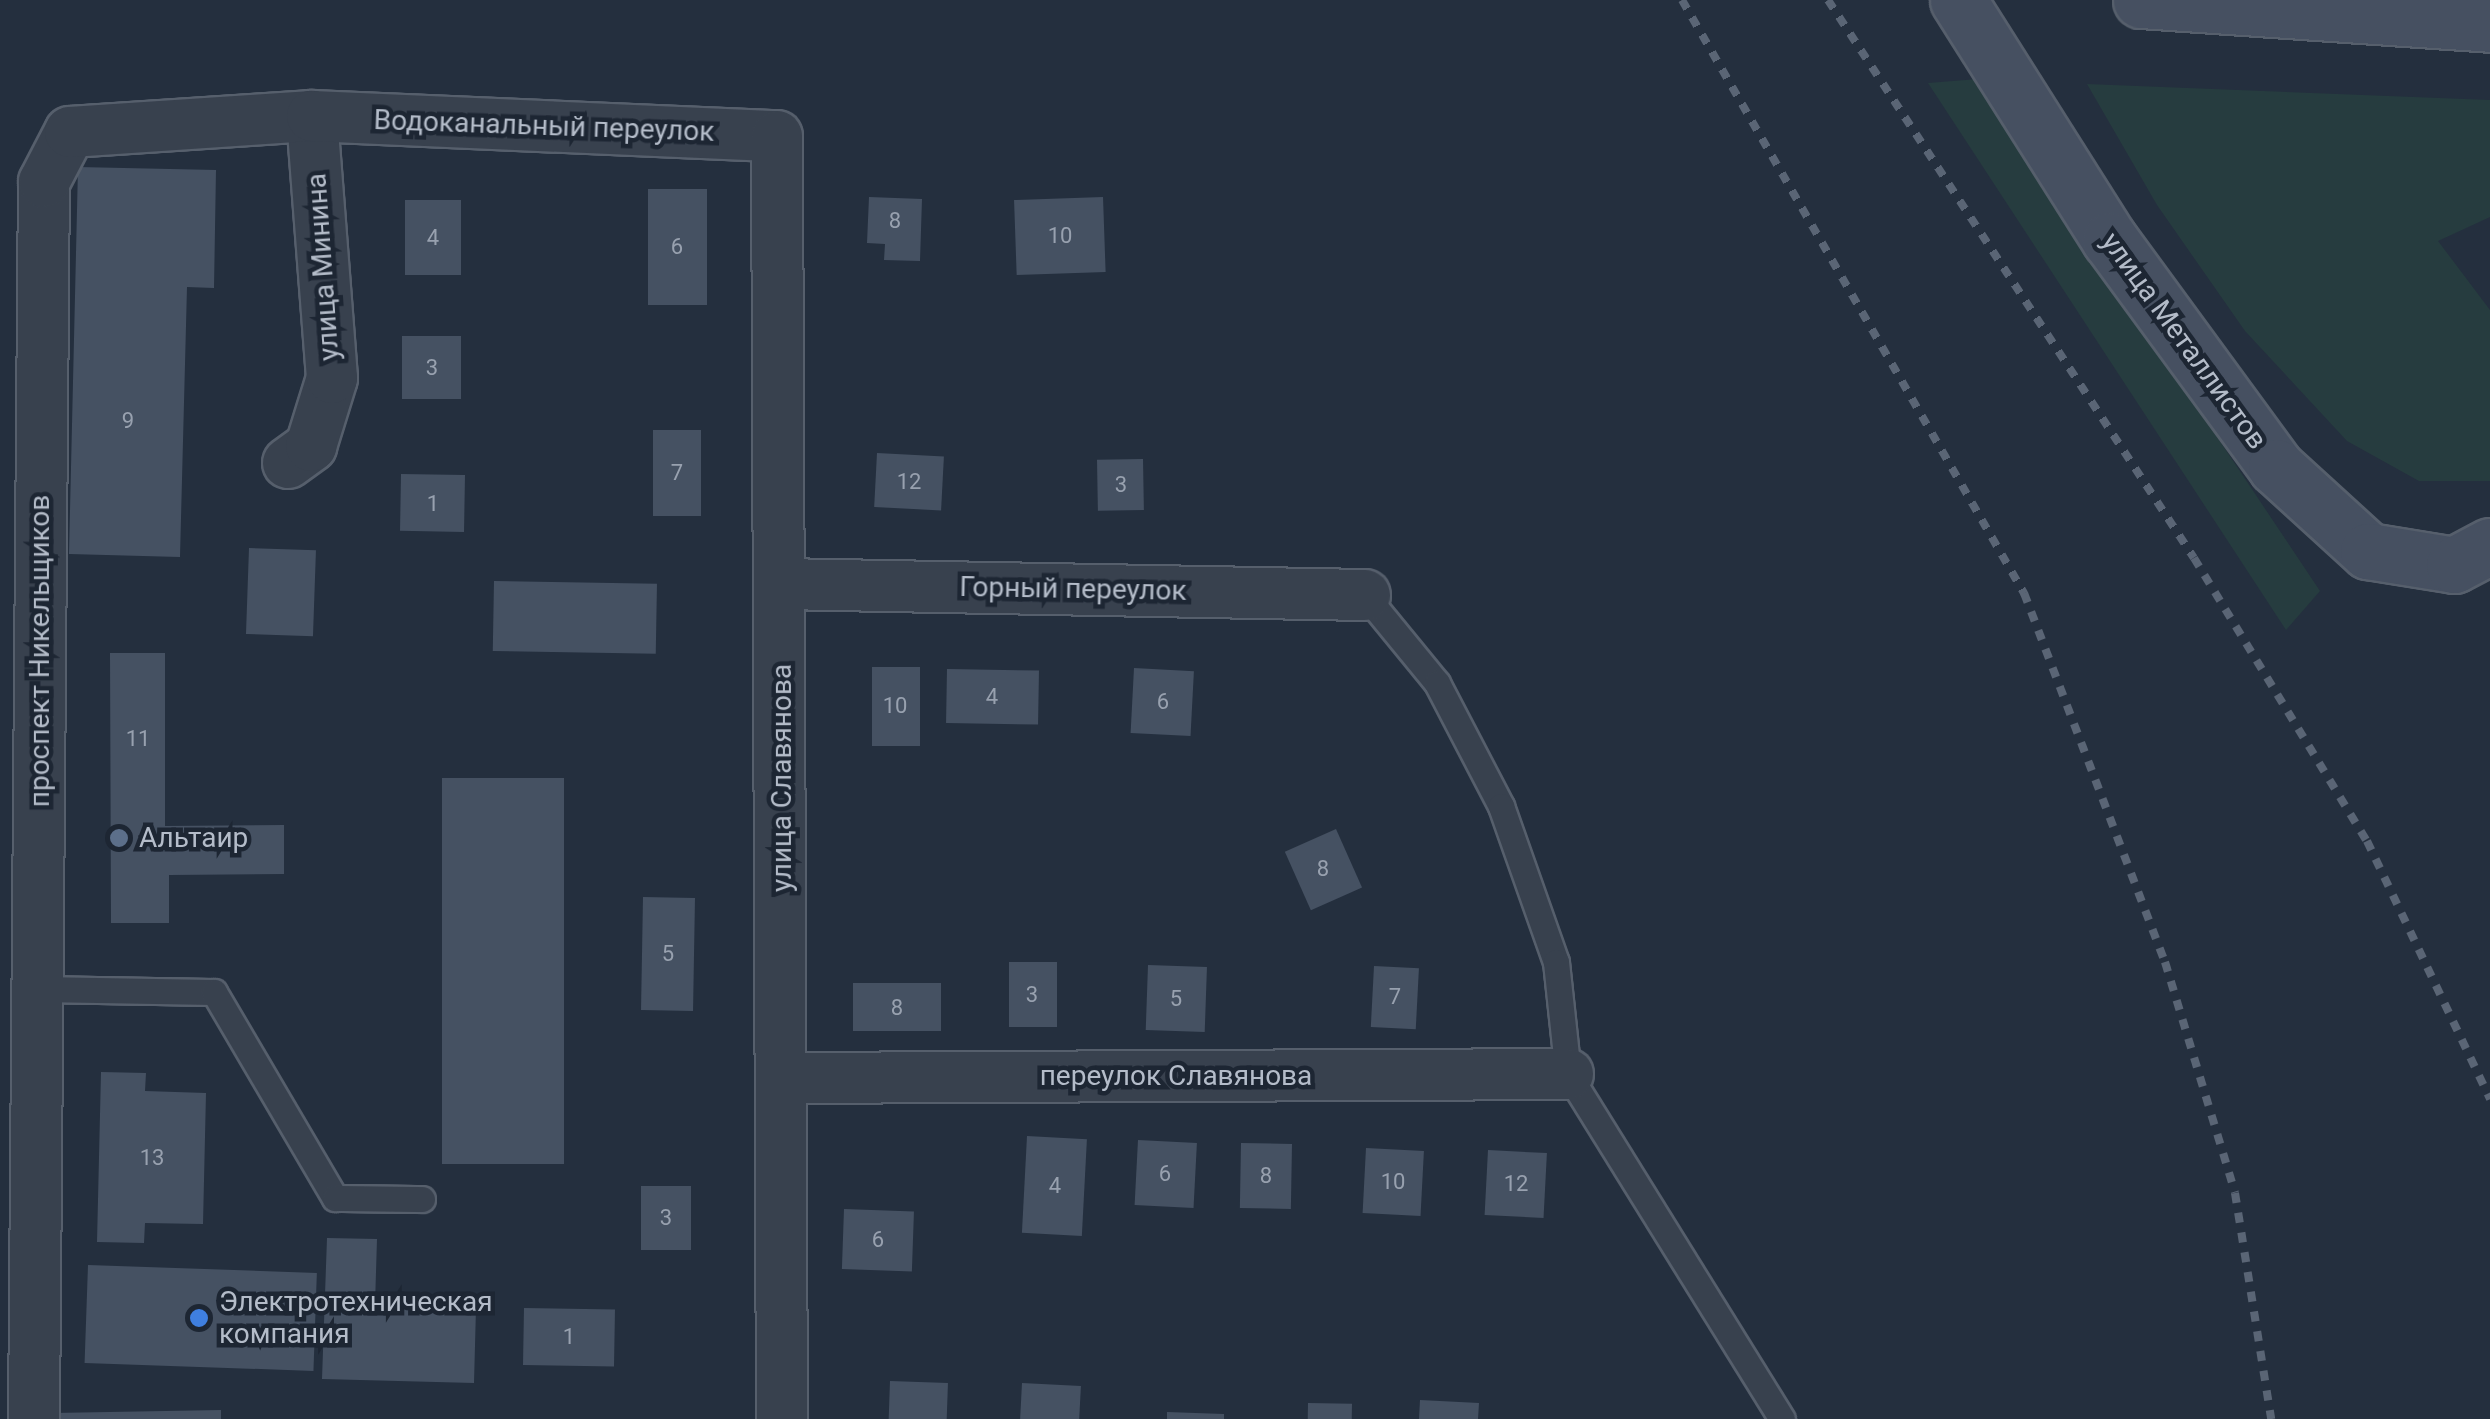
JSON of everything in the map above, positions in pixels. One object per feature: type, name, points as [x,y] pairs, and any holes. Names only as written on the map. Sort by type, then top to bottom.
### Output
[{"type":"main road","name":"улица Металлистов","points":[[1958,0],[2110,240],[2276,467],[2368,551],[2454,565],[2490,546]]},
{"type":"main road","points":[[2141,0],[2490,24]]},
{"type":"street","name":"Водоканальный переулок","points":[[312,116],[777,136]]},
{"type":"street","name":"улица Минина","points":[[288,463],[311,446],[332,378],[312,116]]},
{"type":"street","name":"проспект Никельщиков","points":[[34,1419],[19,988],[44,182],[70,132],[312,116]]},
{"type":"street","name":"улица Славянова","points":[[777,136],[784,1078],[782,1419]]},
{"type":"street","name":"Горный переулок","points":[[781,584],[1365,594]]},
{"type":"street","name":"переулок Славянова","points":[[784,1078],[1568,1074]]},
{"type":"lane","points":[[1365,594],[1437,683],[1501,806],[1556,962],[1568,1074],[1782,1419]]},
{"type":"lane","points":[[19,988],[214,992],[335,1198],[422,1199]]},
{"type":"green space","points":[[1978,79],[2320,591],[2286,630],[1928,83]]},
{"type":"green space","points":[[2087,84],[2490,100],[2490,217],[2438,241],[2490,310],[2490,481],[2419,481],[2347,441],[2245,331],[2157,205]]},
{"type":"building","points":[[78,167],[216,170],[214,288],[187,287],[180,557],[69,554]]},
{"type":"building","points":[[648,189],[707,189],[707,305],[648,305]]},
{"type":"building","points":[[869,197],[922,199],[920,261],[884,260],[885,244],[867,243]]},
{"type":"building","points":[[1103,197],[1106,272],[1017,275],[1014,200]]},
{"type":"building","points":[[405,200],[461,200],[461,275],[405,275]]},
{"type":"building","points":[[402,336],[461,336],[461,399],[402,399]]},
{"type":"building","points":[[653,430],[701,430],[701,516],[653,516]]},
{"type":"building","points":[[877,453],[944,457],[941,510],[874,507]]},
{"type":"building","points":[[1143,459],[1144,510],[1098,511],[1097,460]]},
{"type":"building","points":[[401,474],[465,475],[464,532],[400,531]]},
{"type":"building","points":[[249,548],[316,550],[313,636],[246,634]]},
{"type":"building","points":[[494,581],[657,584],[656,654],[493,651]]},
{"type":"building","points":[[110,653],[165,653],[165,826],[284,825],[284,874],[169,875],[169,923],[111,923]]},
{"type":"building","points":[[872,667],[920,667],[920,746],[872,746]]},
{"type":"building","points":[[1134,668],[1194,671],[1191,736],[1131,733]]},
{"type":"building","points":[[947,669],[1039,671],[1038,725],[946,723]]},
{"type":"building","points":[[442,778],[564,778],[564,1164],[442,1164]]},
{"type":"building","points":[[1336,829],[1362,887],[1311,910],[1285,852]]},
{"type":"building","points":[[643,897],[695,898],[693,1011],[641,1010]]},
{"type":"building","points":[[1009,962],[1057,962],[1057,1027],[1009,1027]]},
{"type":"building","points":[[1148,965],[1207,967],[1205,1032],[1146,1030]]},
{"type":"building","points":[[1374,966],[1419,968],[1416,1029],[1371,1027]]},
{"type":"building","points":[[853,983],[941,983],[941,1031],[853,1031]]},
{"type":"building","points":[[101,1072],[146,1073],[145,1091],[206,1093],[203,1224],[145,1223],[144,1243],[97,1242]]},
{"type":"building","points":[[1027,1136],[1087,1139],[1082,1236],[1022,1233]]},
{"type":"building","points":[[1138,1140],[1197,1143],[1194,1208],[1135,1205]]},
{"type":"building","points":[[1241,1143],[1292,1144],[1291,1209],[1240,1208]]},
{"type":"building","points":[[1366,1148],[1424,1151],[1421,1216],[1363,1213]]},
{"type":"building","points":[[1488,1150],[1547,1153],[1544,1218],[1485,1215]]},
{"type":"building","points":[[641,1186],[691,1186],[691,1250],[641,1250]]},
{"type":"building","points":[[844,1209],[914,1211],[912,1271],[842,1269]]},
{"type":"building","points":[[327,1238],[377,1239],[375,1305],[476,1308],[474,1383],[322,1379]]},
{"type":"building","name":"Электротехническая компания","points":[[88,1265],[317,1273],[313,1371],[85,1363]]},
{"type":"building","points":[[524,1308],[615,1310],[614,1367],[523,1365]]},
{"type":"building","points":[[890,1381],[948,1383],[947,1419],[889,1419]]},
{"type":"building","points":[[1022,1383],[1081,1386],[1079,1419],[1020,1419]]},
{"type":"building","points":[[1420,1400],[1479,1403],[1478,1419],[1419,1419]]},
{"type":"building","points":[[1308,1403],[1352,1404],[1352,1419],[1308,1419]]},
{"type":"building","points":[[221,1410],[221,1419],[53,1419],[53,1413]]},
{"type":"building","points":[[1167,1412],[1224,1414],[1224,1419],[1167,1419]]},
{"type":"railway","points":[[1682,0],[2024,593],[2165,962],[2235,1193],[2271,1419]]},
{"type":"railway","points":[[1828,0],[2194,558],[2367,841],[2490,1099]]},
{"type":"place","name":"Альтаир","points":[[119,838]]},
{"type":"place","name":"Электротехническая компания","points":[[199,1318]]}]
